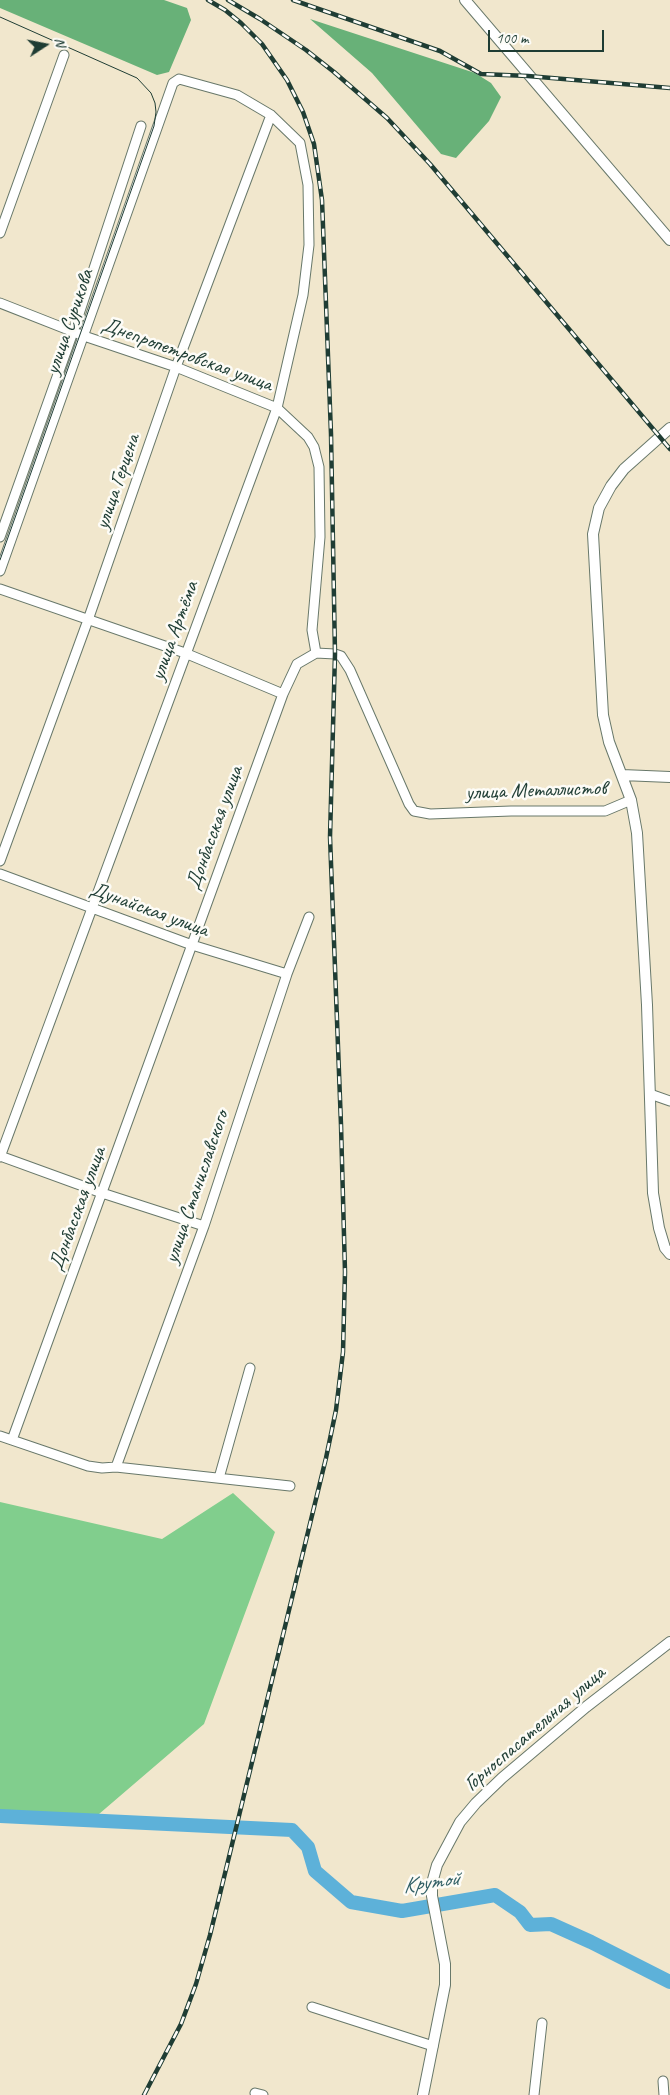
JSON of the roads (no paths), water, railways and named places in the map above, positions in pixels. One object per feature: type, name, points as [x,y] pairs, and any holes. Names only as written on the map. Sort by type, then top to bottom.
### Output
[{"type":"main road","points":[[465,0],[670,240]]},
{"type":"main road","name":"улица Металлистов","points":[[631,800],[609,742],[604,715],[593,534],[599,508],[611,486],[624,469],[670,428]]},
{"type":"main road","points":[[622,775],[670,777]]},
{"type":"main road","points":[[631,800],[637,833],[655,1209],[668,1251]]},
{"type":"main road","name":"Горноспасательная улица","points":[[423,2095],[445,1985],[445,1964],[432,1896],[432,1883],[437,1865],[460,1822],[476,1803],[502,1778],[586,1707],[670,1642]]},
{"type":"street","points":[[0,233],[64,55]]},
{"type":"street","name":"улица Артёма","points":[[0,1156],[277,408],[302,295],[308,245],[308,185],[300,143],[271,115],[238,96],[179,79],[173,83]]},
{"type":"street","name":"улица Сурикова","points":[[0,571],[173,83]]},
{"type":"street","name":"улица Герцена","points":[[0,861],[88,620],[176,367],[271,115]]},
{"type":"street","name":"улица Сурикова","points":[[0,537],[72,332],[141,126]]},
{"type":"street","name":"Днепропетровская улица","points":[[0,303],[72,332],[176,367],[277,408]]},
{"type":"street","points":[[277,408],[308,437],[314,447],[319,467],[320,537],[312,630],[316,653]]},
{"type":"street","points":[[0,589],[185,653],[283,694]]},
{"type":"street","name":"Донбасская улица","points":[[12,1440],[283,694],[297,664],[316,653]]},
{"type":"street","name":"улица Металлистов","points":[[316,653],[341,656],[353,678],[409,804],[414,811],[430,814],[511,811],[605,811],[631,800]]},
{"type":"street","name":"Дунайская улица","points":[[0,874],[192,945],[287,974]]},
{"type":"street","name":"улица Станиславского","points":[[116,1467],[204,1226],[287,974],[308,917]]},
{"type":"street","points":[[650,1094],[670,1101]]},
{"type":"street","points":[[0,1156],[102,1194],[204,1226]]},
{"type":"street","points":[[219,1478],[250,1368]]},
{"type":"street","points":[[0,1436],[88,1466],[116,1467],[290,1486]]},
{"type":"street","points":[[312,2007],[433,2046]]},
{"type":"street","points":[[534,2095],[542,2023]]},
{"type":"street","points":[[663,2082],[664,2095]]},
{"type":"waterway","name":"Крутой","points":[[0,1816],[292,1830],[308,1847],[315,1871],[351,1902],[402,1911],[495,1895],[520,1912],[530,1925],[551,1924],[670,1982]]},
{"type":"tram line","points":[[0,17],[137,78],[151,93],[156,112],[154,126],[0,560]]},
{"type":"railway","points":[[144,2095],[181,2024],[196,1984],[210,1935],[326,1458],[336,1410],[343,1352],[345,1272],[330,837],[335,654],[331,434],[322,200],[314,144],[303,112],[287,80],[262,44],[241,23],[225,10],[208,0]]},
{"type":"railway","points":[[228,0],[306,50],[387,118],[430,164],[670,449]]},
{"type":"railway","points":[[293,0],[440,51],[481,74],[670,88]]}]
